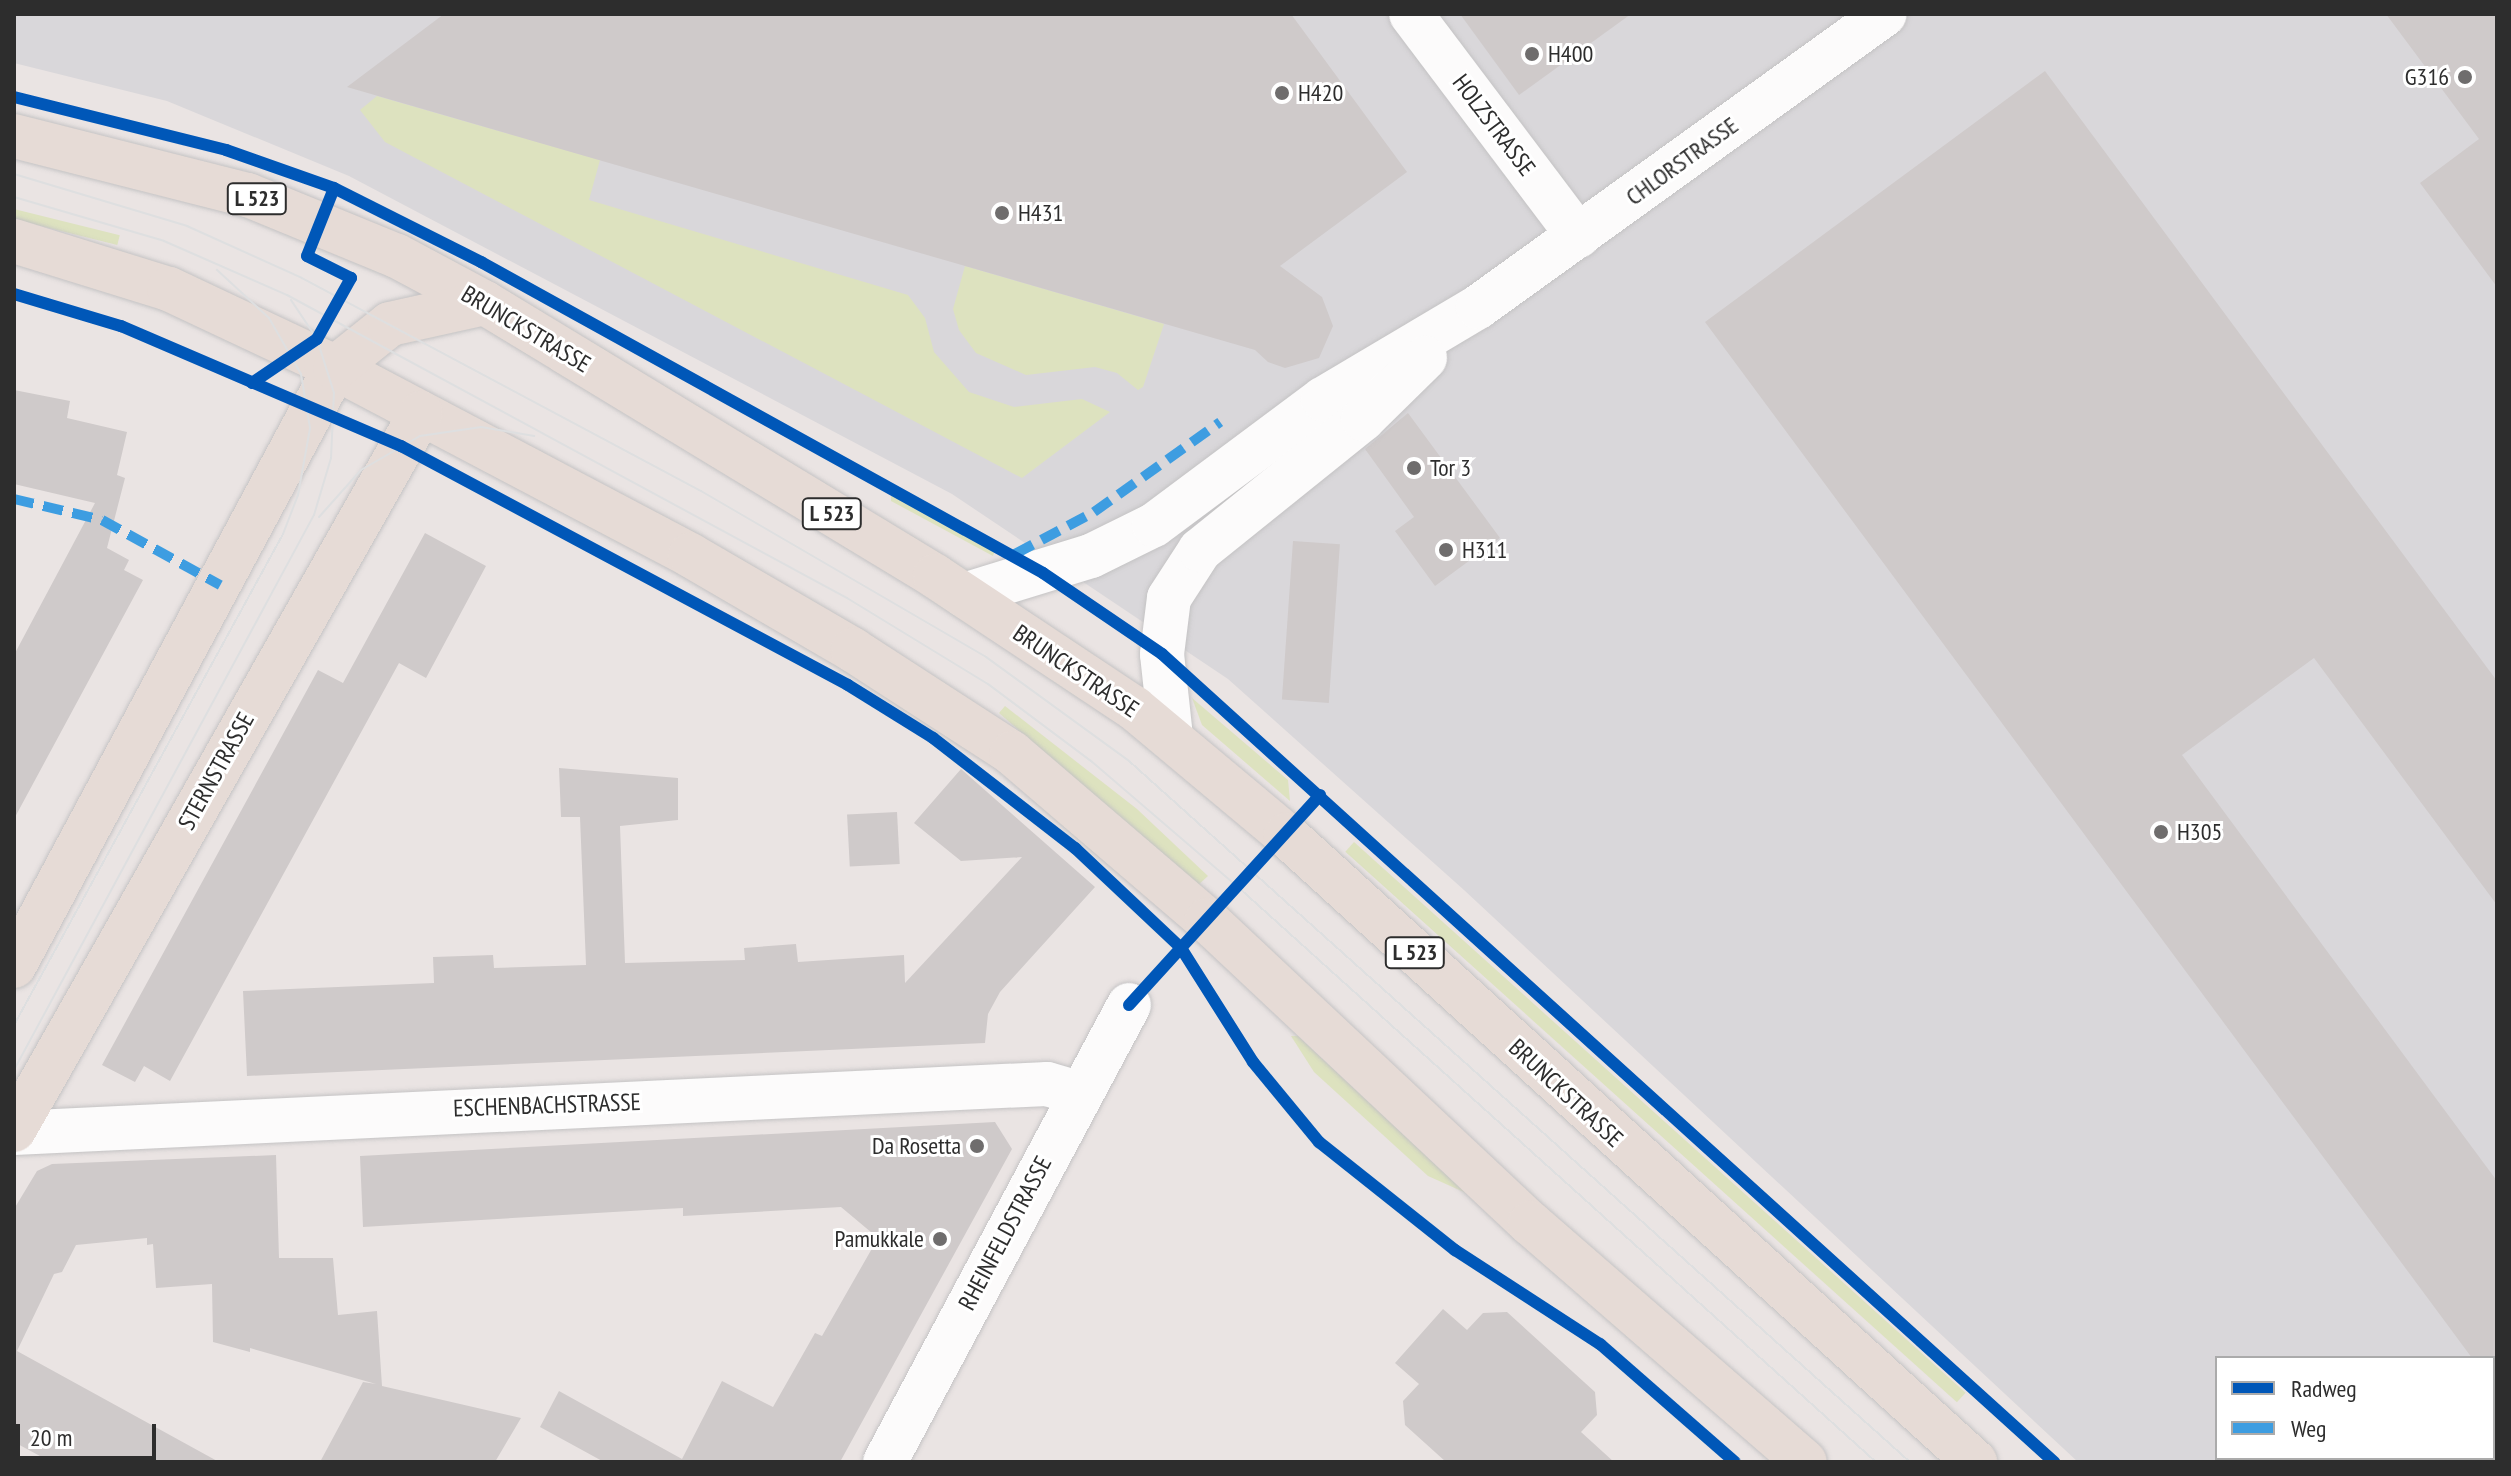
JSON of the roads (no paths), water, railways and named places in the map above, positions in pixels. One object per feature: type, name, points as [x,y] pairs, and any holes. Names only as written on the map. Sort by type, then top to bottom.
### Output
[{"type":"main road","name":"BRUNCKSTRASSE","points":[[14,136],[248,195],[397,256],[485,303],[964,595],[1171,737],[1308,855],[1975,1462]]},
{"type":"main road","points":[[14,241],[169,289],[335,368],[703,563],[853,650],[1012,753],[1207,920],[1530,1223],[1805,1462]]},
{"type":"main road","points":[[14,966],[335,368],[390,324],[485,303]]},
{"type":"main road","name":"STERNSTRASSE","points":[[14,1132],[421,413]]},
{"type":"street","name":"HOLZSTRASSE","points":[[1411,14],[1578,236]]},
{"type":"street","name":"CHLORSTRASSE","points":[[1351,405],[1478,307],[1885,14]]},
{"type":"street","points":[[964,595],[1091,556],[1154,525],[1351,405]]},
{"type":"street","points":[[1171,737],[1162,654],[1169,598],[1200,550],[1351,405]]},
{"type":"street","name":"RHEINFELDSTRASSE","points":[[885,1462],[1078,1093],[1129,1005]]},
{"type":"street","name":"ESCHENBACHSTRASSE","points":[[14,1132],[1047,1084],[1078,1093]]},
{"type":"tram line","points":[[14,174],[187,226],[302,278],[701,491],[986,657],[1129,761],[1910,1462]]},
{"type":"tram line","points":[[14,197],[164,241],[287,295],[847,598],[988,684],[1091,761],[1238,887],[1876,1462]]},
{"type":"tram line","points":[[14,1025],[283,534],[298,495],[310,428],[301,374],[269,318],[217,270]]},
{"type":"tram line","points":[[14,1070],[314,515],[331,458],[334,393],[317,339],[291,300]]},
{"type":"tram line","points":[[319,517],[361,470],[420,436],[481,427],[534,436]]},
{"type":"place","name":"H400","points":[[1532,54]]},
{"type":"place","name":"G316","points":[[2465,77]]},
{"type":"place","name":"H420","points":[[1282,93]]},
{"type":"place","name":"H431","points":[[1002,213]]},
{"type":"place","name":"Tor 3","points":[[1414,468]]},
{"type":"place","name":"H311","points":[[1446,550]]},
{"type":"place","name":"H305","points":[[2161,832]]},
{"type":"place","name":"Da Rosetta","points":[[977,1146]]},
{"type":"place","name":"Pamukkale","points":[[940,1239]]}]
